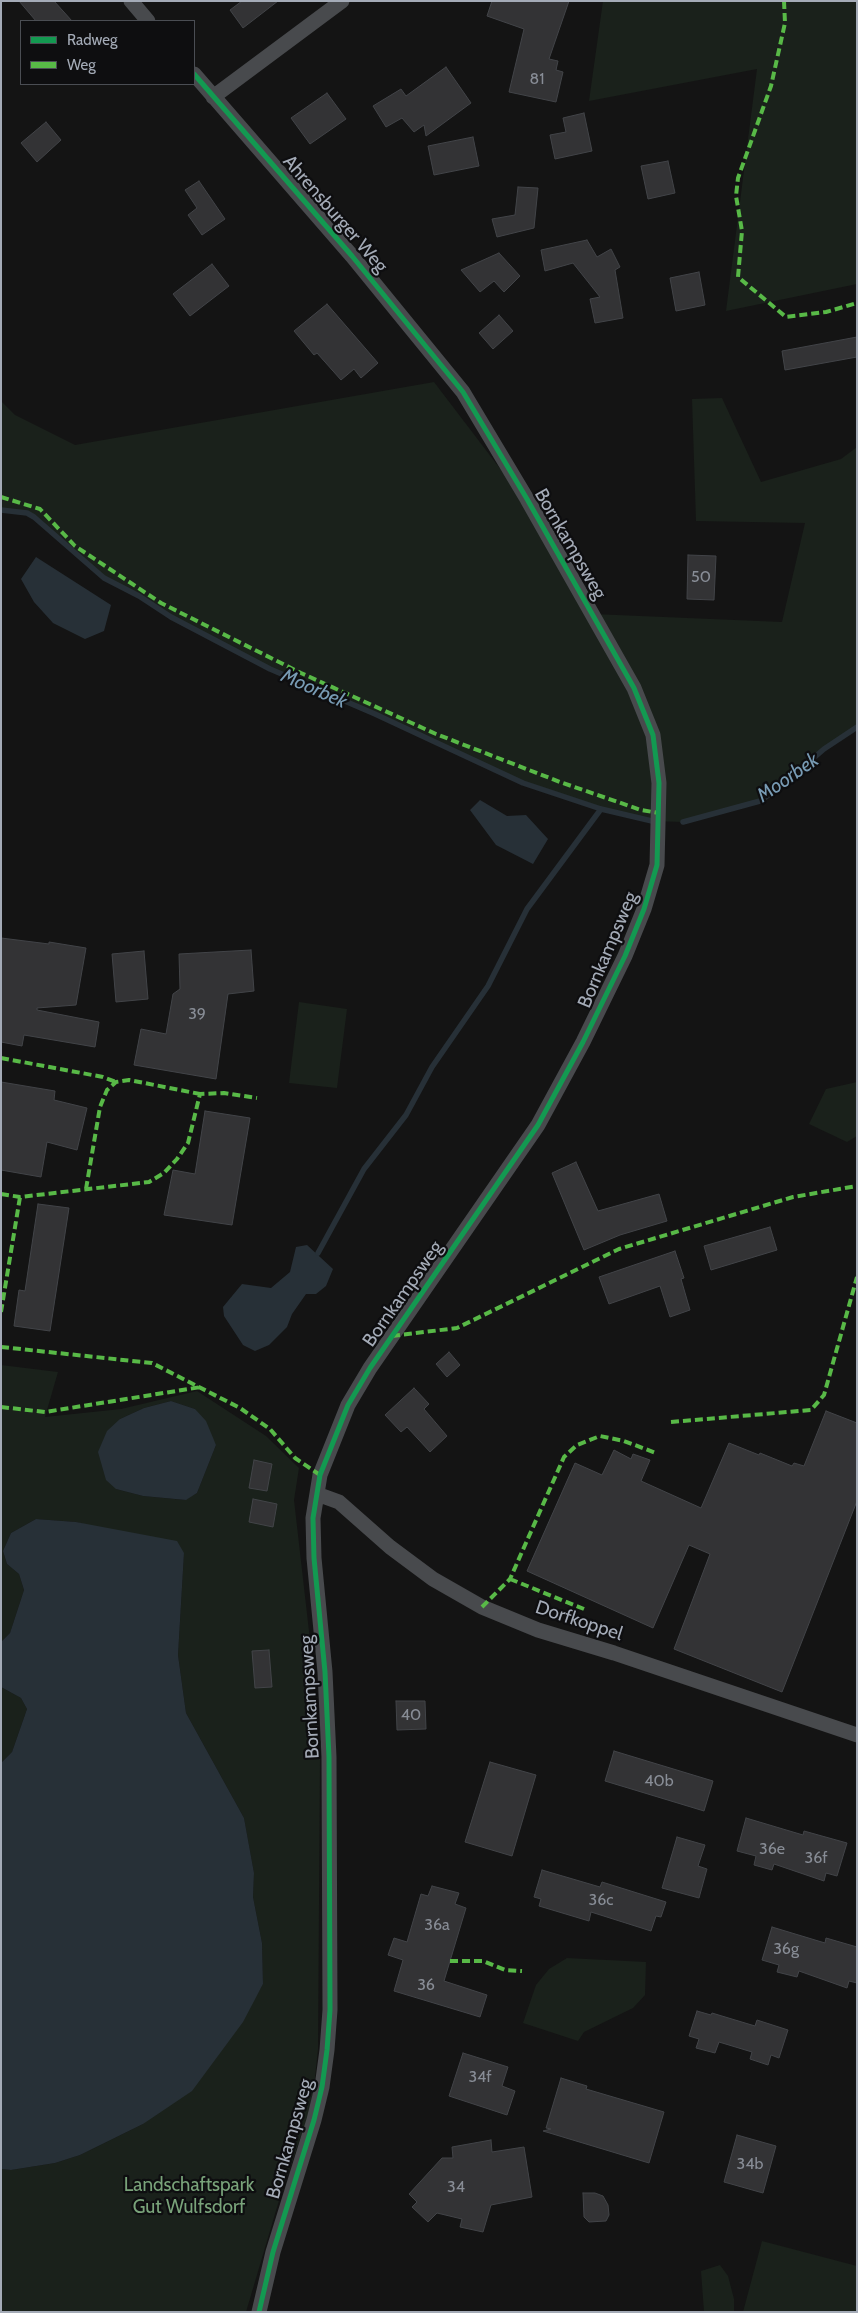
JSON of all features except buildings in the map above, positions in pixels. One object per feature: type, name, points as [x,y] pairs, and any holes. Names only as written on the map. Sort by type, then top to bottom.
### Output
[{"type":"street","points":[[131,1],[147,20]]},
{"type":"street","points":[[213,97],[342,1]]},
{"type":"street","name":"Ahrensburger Weg","points":[[195,75],[352,256],[451,376]]},
{"type":"street","name":"Bornkampsweg","points":[[259,2312],[273,2252],[322,2088],[329,2020],[329,1757],[325,1672],[314,1558],[314,1518],[320,1475],[348,1405],[370,1368],[533,1132],[583,1042],[625,956],[644,909],[657,865],[660,783],[653,735],[634,688],[527,499],[451,376]]},
{"type":"street","name":"Dorfkoppel","points":[[316,1494],[339,1502],[390,1547],[433,1579],[482,1607],[538,1630],[614,1653],[857,1735]]},
{"type":"green space","points":[[603,1],[857,1],[857,284],[726,311],[757,69],[589,101]]},
{"type":"green space","points":[[434,382],[543,525],[593,614],[782,622],[805,523],[696,521],[692,399],[722,398],[761,482],[841,459],[857,447],[857,727],[824,749],[780,787],[756,803],[725,809],[683,822],[652,821],[601,809],[523,783],[375,714],[270,669],[171,617],[139,596],[104,578],[34,517],[26,513],[1,510],[1,401],[15,415],[75,445]]},
{"type":"green space","points":[[299,1002],[347,1009],[337,1088],[289,1083]]},
{"type":"green space","points":[[857,1082],[857,1136],[847,1142],[809,1124],[826,1089]]},
{"type":"green space","name":"Landschaftspark Gut Wulfsdorf","points":[[1,1365],[58,1372],[45,1417],[121,1409],[197,1391],[266,1436],[299,1468],[294,1500],[314,1675],[320,1759],[318,2049],[314,2087],[307,2119],[280,2197],[246,2312],[1,2312],[1,2169],[11,2170],[55,2163],[80,2155],[143,2124],[253,2001],[263,1984],[262,1943],[253,1897],[254,1873],[244,1818],[186,1713],[178,1655],[184,1553],[76,1522],[36,1519],[11,1533],[3,1551],[7,1564],[19,1574],[24,1590],[10,1633],[1,1642]],"holes":[[[171,1401],[195,1409],[216,1445],[197,1493],[185,1500],[143,1496],[116,1489],[120,1419],[144,1408]]]},
{"type":"green space","points":[[1,1687],[21,1698],[27,1709],[12,1752],[1,1763]]},
{"type":"green space","points":[[567,1958],[646,1962],[645,1995],[633,2008],[584,2032],[578,2041],[523,2023],[536,1985],[549,1969]]},
{"type":"green space","points":[[762,2241],[857,2266],[857,2312],[743,2312]]},
{"type":"green space","points":[[720,2265],[728,2276],[734,2299],[734,2312],[704,2312],[701,2271]]},
{"type":"shaded area","points":[[36,557],[111,605],[104,631],[85,639],[53,623],[34,602],[21,579]]},
{"type":"shaded area","points":[[480,800],[507,816],[526,815],[548,839],[533,864],[496,845],[470,810]]},
{"type":"shaded area","points":[[307,1245],[333,1269],[326,1286],[316,1294],[306,1294],[292,1314],[287,1327],[269,1345],[255,1351],[243,1345],[224,1316],[223,1307],[242,1284],[271,1288],[290,1272],[296,1247]]},
{"type":"shaded area","points":[[171,1401],[195,1409],[206,1421],[216,1445],[197,1493],[186,1500],[143,1496],[116,1489],[106,1480],[98,1452],[107,1431],[120,1419],[144,1408]]},
{"type":"shaded area","points":[[36,1519],[76,1522],[177,1541],[184,1553],[178,1655],[186,1713],[244,1818],[254,1873],[253,1897],[262,1943],[263,1984],[243,2022],[192,2091],[143,2124],[80,2155],[55,2163],[11,2170],[1,2169],[1,1763],[12,1752],[27,1709],[21,1698],[1,1687],[1,1642],[10,1633],[24,1590],[19,1574],[7,1564],[3,1551],[11,1533]]},
{"type":"waterway","name":"Moorbek","points":[[1,510],[27,513],[34,517],[104,578],[139,596],[171,617],[270,669],[375,714],[523,783],[601,809],[652,821]]},
{"type":"waterway","name":"Moorbek","points":[[683,822],[760,801],[780,787],[824,749],[857,727]]},
{"type":"waterway","points":[[318,1253],[364,1169],[406,1115],[432,1067],[488,986],[527,909],[601,809]]},
{"type":"marked path","points":[[784,1],[785,23],[771,86],[738,178],[736,196],[742,231],[738,277],[786,317],[826,312],[857,303]]},
{"type":"marked path","points":[[1,497],[40,509],[75,546],[161,603],[301,673],[436,734],[560,782],[641,810],[659,813]]},
{"type":"marked path","points":[[1,1058],[103,1077],[116,1082]]},
{"type":"marked path","points":[[86,1189],[100,1107],[107,1090],[116,1082],[129,1080],[200,1094]]},
{"type":"marked path","points":[[1,1194],[20,1197],[149,1182],[164,1173],[188,1143],[200,1094],[224,1093],[257,1098]]},
{"type":"marked path","points":[[392,1336],[457,1328],[619,1249],[793,1197],[857,1186]]},
{"type":"marked path","points":[[1,1312],[20,1197]]},
{"type":"marked path","points":[[671,1422],[811,1410],[824,1395],[857,1277]]},
{"type":"marked path","points":[[1,1347],[152,1363],[240,1408],[270,1429],[295,1458],[320,1475]]},
{"type":"marked path","points":[[1,1407],[45,1412],[201,1387]]},
{"type":"marked path","points":[[482,1607],[510,1579],[564,1457],[577,1445],[600,1436],[624,1441],[656,1453]]},
{"type":"marked path","points":[[510,1579],[584,1609]]},
{"type":"marked path","points":[[450,1961],[483,1961],[505,1970],[522,1971]]},
{"type":"cycle path","points":[[195,75],[352,256],[463,392],[527,499],[634,688],[653,735],[659,783],[657,865],[644,909],[625,956],[583,1042],[538,1125],[370,1368],[348,1405],[320,1475],[313,1518],[314,1558],[325,1672],[329,1757],[330,2010],[322,2087],[314,2120],[273,2252],[259,2312]]}]
